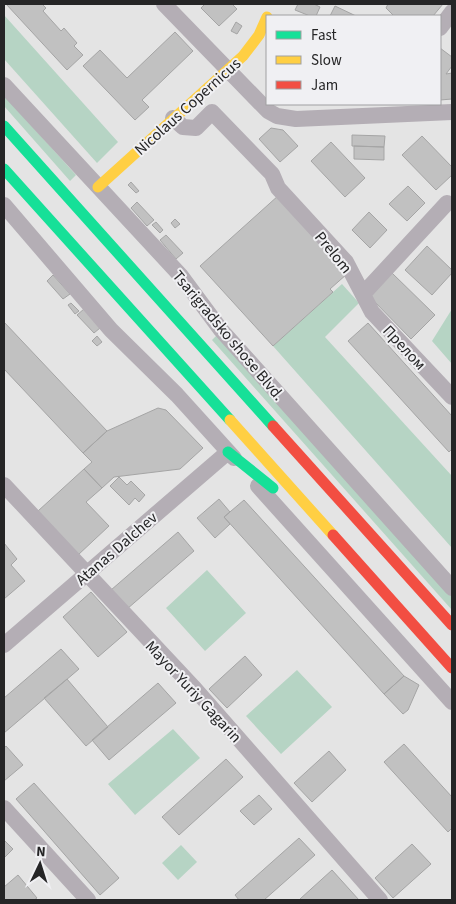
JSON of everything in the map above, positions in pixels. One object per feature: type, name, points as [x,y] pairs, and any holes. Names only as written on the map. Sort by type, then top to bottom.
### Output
[{"type":"main road","name":"Nicolaus Copernicus","points":[[98,187],[249,48],[266,19]]},
{"type":"main road","name":"Tsarigradsko shose Blvd.","points":[[4,126],[452,625]]},
{"type":"main road","points":[[4,169],[452,668]]},
{"type":"main road","points":[[228,452],[337,539]]},
{"type":"street","points":[[164,4],[268,111],[278,116],[296,119],[373,110],[452,112]]},
{"type":"street","points":[[441,27],[452,12]]},
{"type":"street","name":"Tsarigradsko shose Blvd.","points":[[4,85],[181,276],[221,330],[452,588]]},
{"type":"street","name":"Prelom","points":[[173,118],[183,127],[196,128],[212,112],[272,174],[278,188],[346,262],[363,294],[447,203]]},
{"type":"street","points":[[4,205],[111,330],[177,395],[452,702]]},
{"type":"street","name":"Прелом","points":[[363,294],[372,312],[452,397]]},
{"type":"street","name":"Atanas Dalchev","points":[[4,645],[228,452]]},
{"type":"street","name":"Mayor Yuriy Gagarin","points":[[4,485],[195,689],[380,900]]},
{"type":"street","points":[[4,808],[88,900]]},
{"type":"green space","points":[[4,15],[118,142],[97,163],[4,59]]},
{"type":"green space","points":[[4,95],[76,175],[70,181],[4,106]]},
{"type":"green space","points":[[342,284],[359,303],[325,337],[452,476],[452,548],[273,346]]},
{"type":"green space","points":[[452,309],[452,364],[432,341]]},
{"type":"green space","points":[[218,334],[452,596],[452,610],[212,340]]},
{"type":"green space","points":[[207,570],[246,613],[205,651],[166,608]]},
{"type":"green space","points":[[297,670],[332,707],[281,754],[246,716]]},
{"type":"green space","points":[[173,729],[200,758],[135,815],[108,784]]},
{"type":"green space","points":[[181,845],[197,862],[178,880],[162,863]]},
{"type":"building","points":[[6,4],[42,4],[46,8],[43,11],[61,31],[64,28],[77,43],[74,46],[83,55],[67,70]]},
{"type":"building","points":[[205,4],[232,4],[237,9],[219,26],[201,8]]},
{"type":"building","points":[[298,4],[314,4],[320,7],[316,15],[308,15],[295,10]]},
{"type":"building","points":[[388,4],[443,4],[434,15],[393,15],[386,8]]},
{"type":"building","points":[[335,6],[354,15],[330,15]]},
{"type":"building","points":[[236,22],[242,26],[237,34],[231,31]]},
{"type":"building","points":[[175,32],[193,51],[142,100],[149,107],[135,120],[83,66],[100,50],[127,78]]},
{"type":"building","points":[[441,49],[452,57],[452,66],[446,74],[452,73],[452,99],[441,100]]},
{"type":"building","points":[[271,128],[283,130],[298,146],[280,162],[259,139]]},
{"type":"building","points":[[352,135],[385,136],[384,147],[352,146]]},
{"type":"building","points":[[422,136],[452,167],[452,175],[436,190],[402,155]]},
{"type":"building","points":[[331,142],[365,178],[345,197],[311,161]]},
{"type":"building","points":[[354,146],[384,147],[384,160],[354,159]]},
{"type":"building","points":[[131,182],[139,191],[136,193],[128,185]]},
{"type":"building","points":[[408,186],[425,203],[407,221],[389,204]]},
{"type":"building","points":[[279,195],[347,274],[330,289],[333,292],[273,346],[200,266]]},
{"type":"building","points":[[137,202],[154,220],[147,226],[131,208]]},
{"type":"building","points":[[369,212],[387,230],[370,248],[352,230]]},
{"type":"building","points":[[175,219],[180,224],[175,228],[171,223]]},
{"type":"building","points":[[156,222],[163,230],[160,233],[152,225]]},
{"type":"building","points":[[166,235],[183,253],[176,259],[160,240]]},
{"type":"building","points":[[427,246],[452,270],[452,273],[432,295],[405,270]]},
{"type":"building","points":[[392,273],[435,315],[411,339],[369,296]]},
{"type":"building","points":[[53,275],[70,294],[63,299],[47,281]]},
{"type":"building","points":[[71,303],[79,311],[75,314],[68,305]]},
{"type":"building","points":[[84,309],[100,328],[94,333],[77,315]]},
{"type":"building","points":[[4,322],[107,431],[83,453],[4,369]]},
{"type":"building","points":[[368,323],[452,416],[452,449],[449,452],[348,341]]},
{"type":"building","points":[[97,336],[102,342],[97,346],[92,341]]},
{"type":"building","points":[[158,408],[166,410],[203,448],[180,469],[114,477],[102,488],[84,469],[92,462],[83,453],[107,431]]},
{"type":"building","points":[[84,469],[102,488],[86,502],[109,526],[78,555],[38,511]]},
{"type":"building","points":[[119,477],[127,485],[131,481],[145,495],[139,502],[135,498],[129,505],[110,486]]},
{"type":"building","points":[[219,499],[230,512],[224,517],[230,524],[215,538],[197,518]]},
{"type":"building","points":[[244,500],[404,676],[384,694],[224,517]]},
{"type":"building","points":[[178,532],[194,551],[127,609],[111,590]]},
{"type":"building","points":[[4,543],[17,559],[11,565],[25,581],[4,599]]},
{"type":"building","points":[[91,592],[127,632],[98,657],[63,617]]},
{"type":"building","points":[[61,649],[79,669],[4,733],[4,698]]},
{"type":"building","points":[[245,656],[262,675],[227,708],[209,689]]},
{"type":"building","points":[[404,676],[419,685],[408,710],[403,714],[384,694]]},
{"type":"building","points":[[67,679],[108,727],[86,746],[44,698]]},
{"type":"building","points":[[158,683],[176,703],[109,760],[92,740]]},
{"type":"building","points":[[404,744],[452,797],[452,828],[448,832],[384,762]]},
{"type":"building","points":[[6,746],[23,765],[4,781],[4,748]]},
{"type":"building","points":[[329,751],[346,770],[312,802],[294,783]]},
{"type":"building","points":[[226,759],[243,777],[179,835],[162,817]]},
{"type":"building","points":[[34,783],[119,878],[100,895],[16,799]]},
{"type":"building","points":[[259,795],[272,809],[254,825],[240,811]]},
{"type":"building","points":[[299,838],[315,855],[264,900],[239,900],[235,895]]},
{"type":"building","points":[[4,840],[13,849],[4,858]]},
{"type":"building","points":[[412,844],[431,864],[393,898],[375,878]]},
{"type":"building","points":[[332,870],[359,900],[300,899]]},
{"type":"building","points":[[18,875],[37,898],[34,900],[4,900],[4,887]]},
{"type":"traffic: fast","points":[[4,126],[273,426]]},
{"type":"traffic: fast","points":[[4,169],[230,420]]},
{"type":"traffic: fast","points":[[228,452],[273,488]]},
{"type":"traffic: slow","points":[[98,187],[243,56],[259,35],[266,19]]},
{"type":"traffic: slow","points":[[230,420],[333,535]]},
{"type":"traffic: jam","points":[[273,426],[452,625]]},
{"type":"traffic: jam","points":[[333,535],[452,668]]}]
